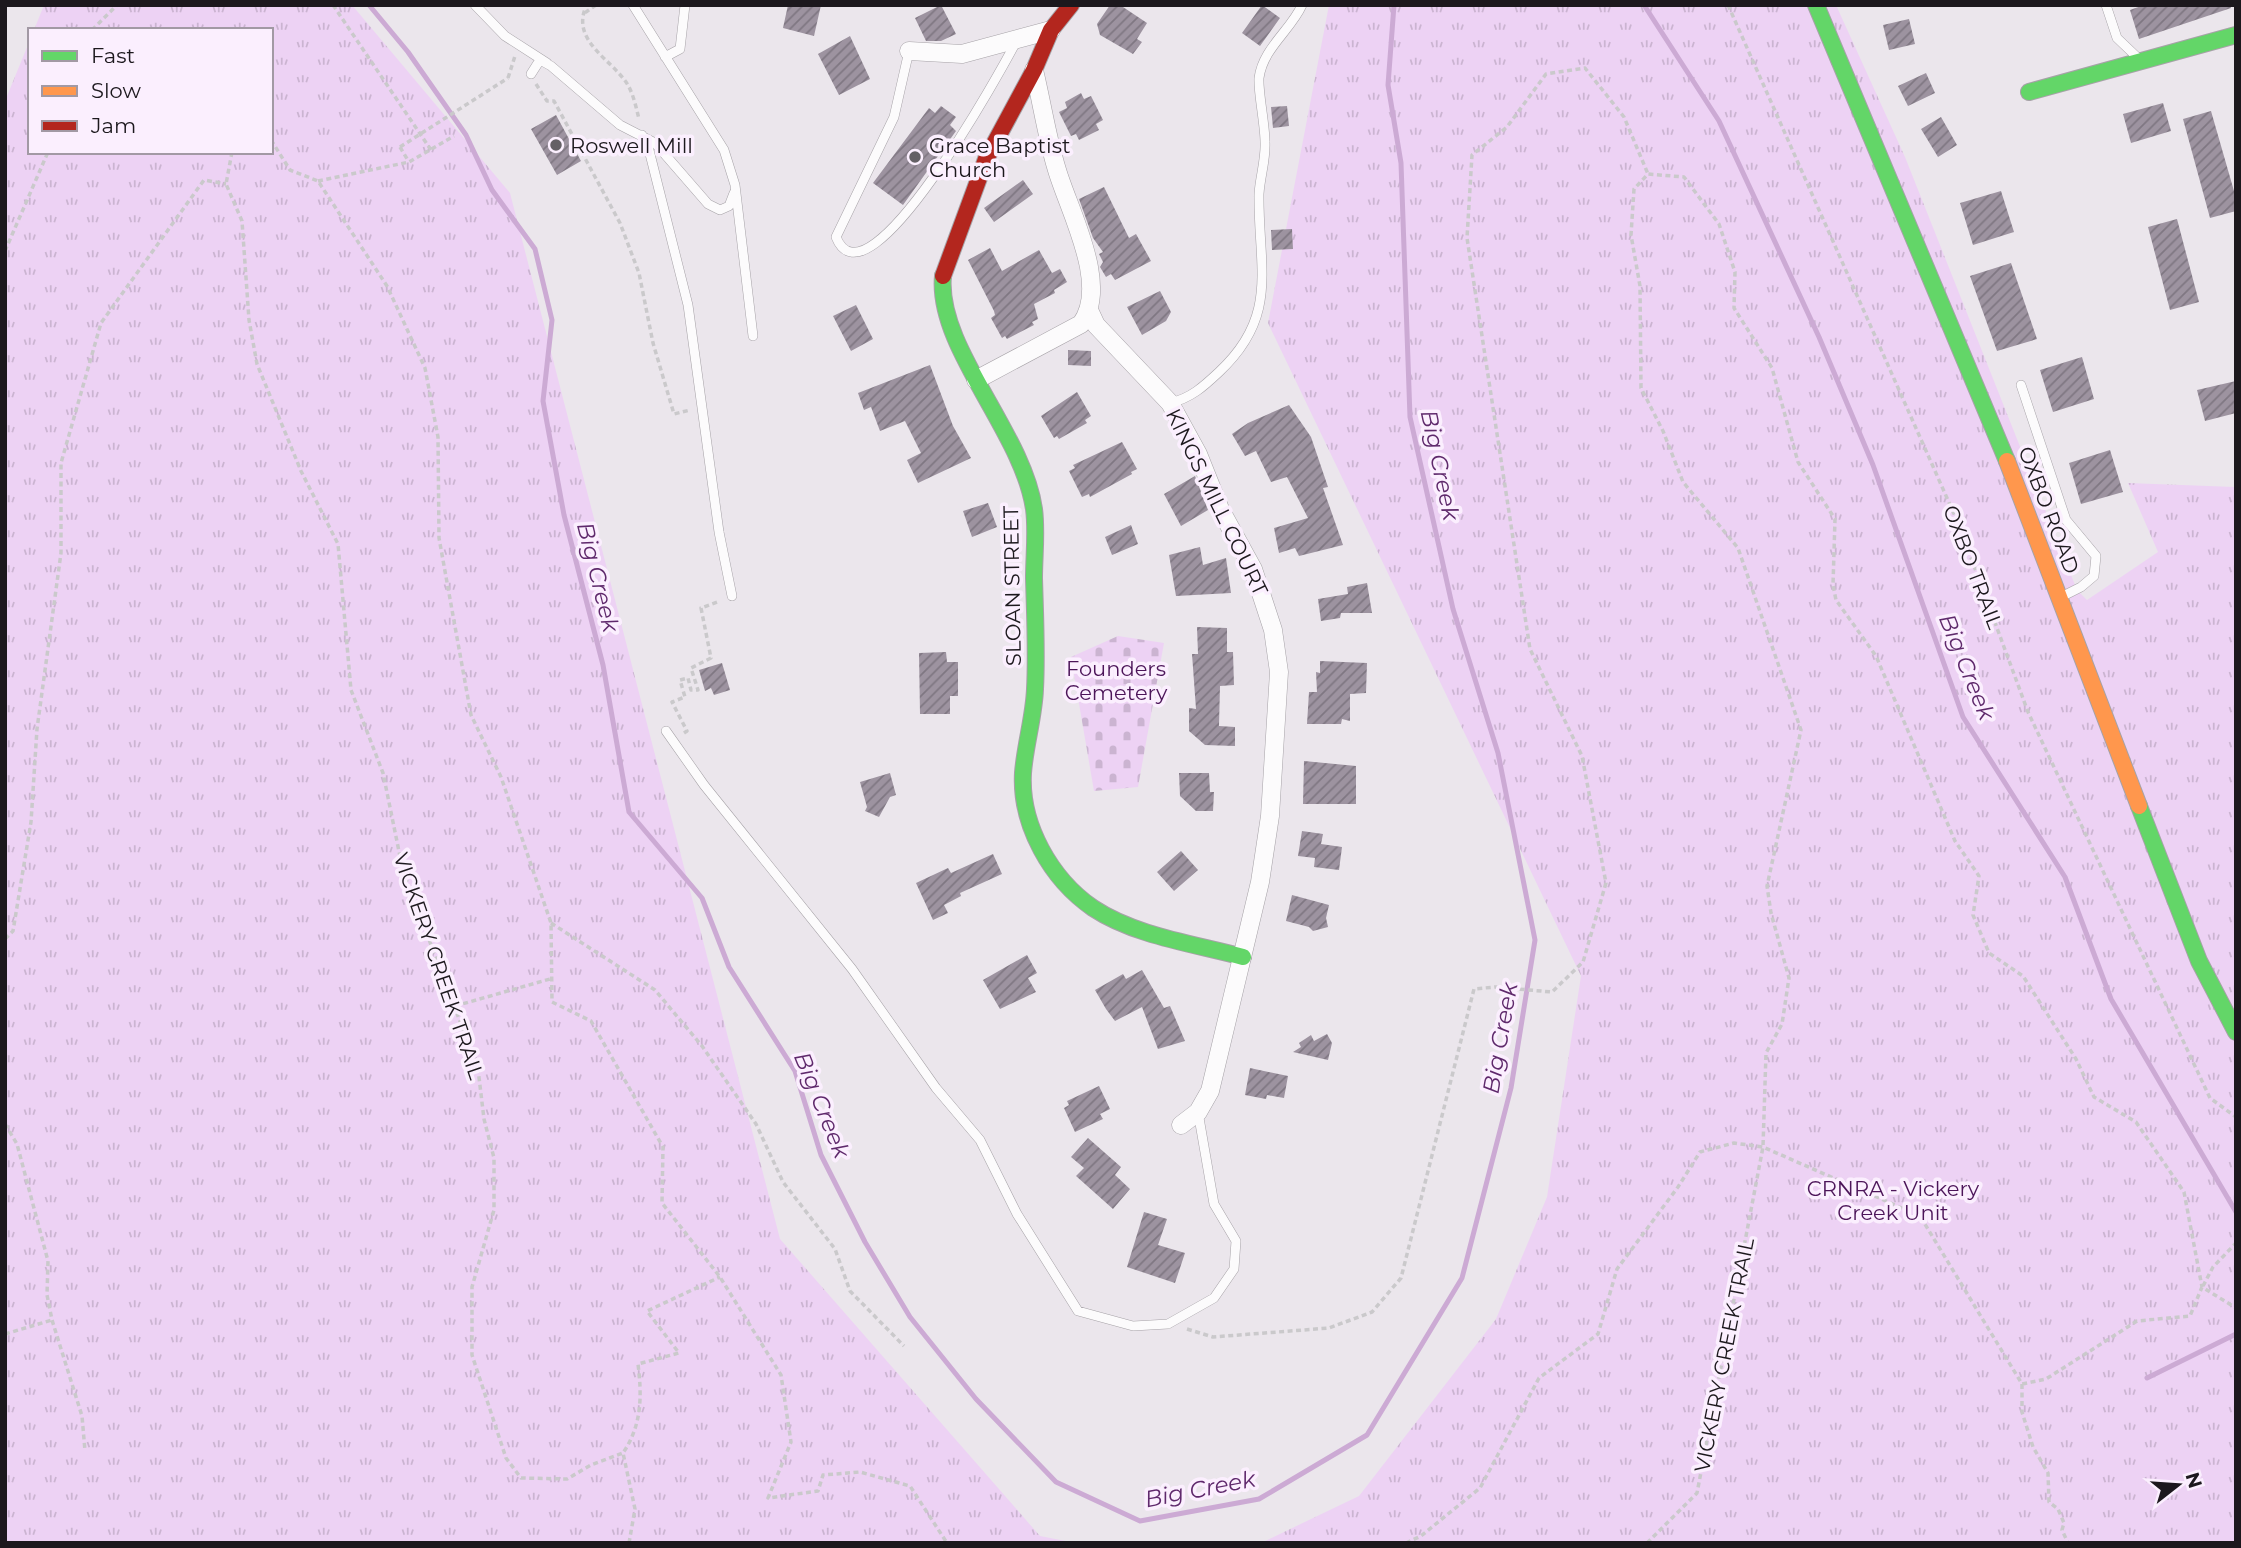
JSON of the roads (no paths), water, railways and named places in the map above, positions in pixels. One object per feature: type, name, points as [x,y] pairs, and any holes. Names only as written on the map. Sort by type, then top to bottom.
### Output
[{"type":"street","name":"SLOAN STREET","points":[[1071,5],[1051,30],[1034,70],[986,159],[943,271],[944,309],[976,380],[1020,460],[1034,509],[1035,690],[1023,775],[1027,816],[1043,854],[1068,887],[1093,908],[1123,924],[1242,957]]},
{"type":"street","name":"OXBO ROAD","points":[[1816,5],[1998,437],[2199,961],[2236,1032]]},
{"type":"street","points":[[909,51],[962,54],[1051,30]]},
{"type":"street","points":[[2029,92],[2236,35]]},
{"type":"street","points":[[976,380],[1081,324],[1089,310],[1090,279],[1084,248],[1056,169],[1034,70]]},
{"type":"street","name":"KINGS MILL COURT","points":[[1089,310],[1096,325],[1170,404],[1253,569],[1273,629],[1279,672],[1270,816],[1242,957],[1210,1091],[1198,1112],[1181,1125]]},
{"type":"lane","points":[[475,5],[505,36],[551,66],[620,125],[655,144],[708,204],[720,210],[729,206],[734,200],[735,185]]},
{"type":"lane","points":[[633,5],[724,150],[735,185],[753,336]]},
{"type":"lane","points":[[665,57],[680,49],[685,5]]},
{"type":"lane","points":[[1170,404],[1188,398],[1228,363],[1244,346],[1256,322],[1262,284],[1259,193],[1266,144],[1259,78],[1270,52],[1302,5]]},
{"type":"lane","points":[[2106,5],[2117,38],[2142,61]]},
{"type":"lane","points":[[909,51],[894,117],[836,237],[839,244],[851,251],[871,247],[889,235],[948,158],[990,93],[1018,38]]},
{"type":"lane","points":[[531,74],[542,61],[551,66]]},
{"type":"lane","points":[[642,135],[649,150],[688,305],[719,532],[732,596]]},
{"type":"lane","points":[[2021,386],[2066,520],[2095,556],[2094,576],[2081,587],[2060,598]]},
{"type":"lane","points":[[666,730],[704,785],[852,969],[936,1088],[979,1140],[1017,1214],[1079,1311],[1133,1326],[1168,1324],[1214,1298],[1234,1269],[1236,1241],[1214,1204],[1198,1112]]},
{"type":"waterway","name":"Big Creek","points":[[369,5],[408,52],[466,135],[492,190],[535,249],[552,320],[543,401],[564,515],[603,665],[629,812],[702,898],[729,967],[795,1071],[821,1155],[865,1242],[910,1317],[976,1399],[1056,1482],[1140,1521],[1259,1499],[1367,1435],[1462,1278],[1511,1088],[1535,940],[1498,753],[1453,609],[1410,417],[1401,163],[1388,85],[1394,5]]},
{"type":"waterway","name":"Big Creek","points":[[1644,5],[1719,121],[1819,337],[1873,465],[1963,717],[2065,877],[2111,999],[2236,1212]]},
{"type":"waterway","points":[[2147,1378],[2236,1334]]},
{"type":"place","name":"Roswell Mill","points":[[556,145]]},
{"type":"place","name":"Grace Baptist Church","points":[[915,157]]},
{"type":"park label","name":"Founders Cemetery","points":[[1116,680]]},
{"type":"park label","name":"CRNRA - Vickery Creek Unit","points":[[1893,1200]]}]
